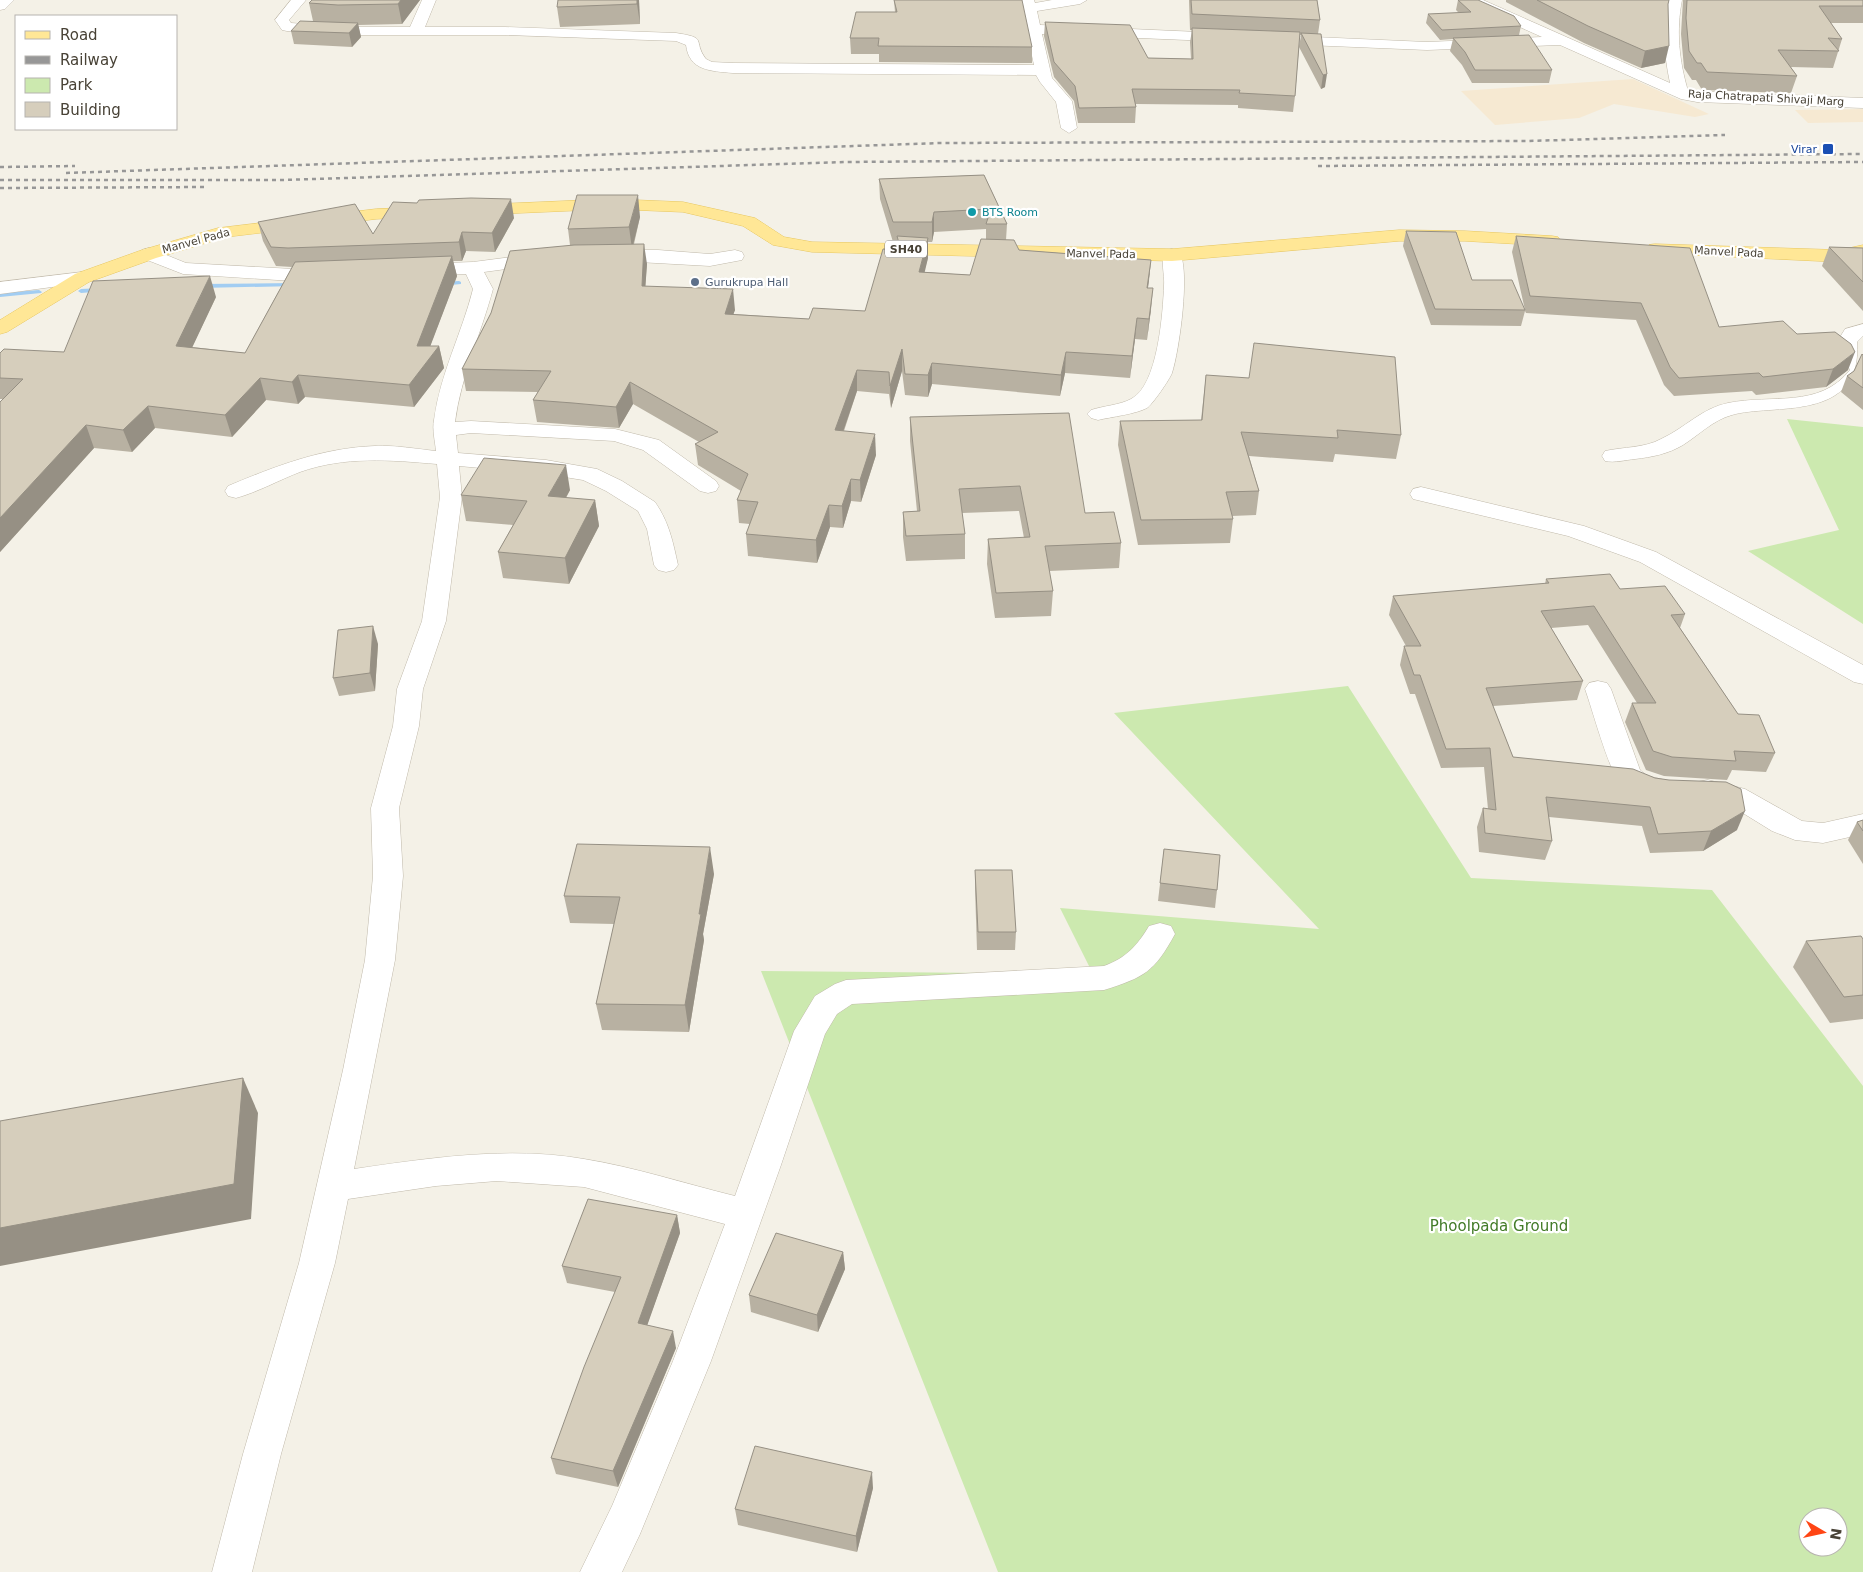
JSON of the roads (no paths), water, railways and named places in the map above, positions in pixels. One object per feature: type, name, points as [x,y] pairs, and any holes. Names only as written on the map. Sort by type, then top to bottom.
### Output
[{"type":"main road","name":"Manvel Pada","points":[[0,328],[82,278],[149,254],[224,232],[376,214],[611,204],[683,207],[749,222],[779,241],[812,247],[1172,255],[1237,252],[1377,237],[1497,237],[1573,242]]},
{"type":"main road","name":"Manvel Pada","points":[[1640,248],[1840,256],[1863,251]]},
{"type":"street","points":[[0,6],[7,0]]},
{"type":"street","points":[[299,0],[282,20],[287,27],[342,31],[416,30],[676,37],[688,39],[694,43],[694,56],[698,62],[726,67],[1043,70]]},
{"type":"street","points":[[416,30],[429,0]]},
{"type":"street","points":[[1069,128],[1064,101],[1045,80],[1028,4],[1080,0]]},
{"type":"street","name":"Raja Chatrapati Shivaji Marg","points":[[1471,0],[1681,94],[1697,97],[1863,103]]},
{"type":"street","points":[[1675,0],[1671,30],[1674,69],[1681,94]]},
{"type":"street","points":[[1035,29],[1427,46],[1560,41]]},
{"type":"street","points":[[149,254],[183,268],[293,274],[343,273]]},
{"type":"street","points":[[1098,414],[1140,403],[1161,375],[1171,329],[1174,283],[1172,255]]},
{"type":"street","points":[[592,256],[658,256],[710,260],[735,256]]},
{"type":"street","points":[[403,271],[473,268],[525,260],[564,258]]},
{"type":"street","points":[[232,1572],[262,1454],[317,1263],[359,1070],[380,960],[388,876],[384,808],[406,726],[410,689],[434,621],[450,497],[444,428],[456,367],[474,322],[483,289],[473,268]]},
{"type":"street","points":[[0,288],[82,278]]},
{"type":"street","points":[[1613,456],[1667,445],[1708,417],[1729,409],[1801,404],[1830,397],[1852,383],[1860,370],[1847,342],[1852,333],[1863,330]]},
{"type":"street","points":[[444,428],[471,427],[615,435],[651,445],[708,486]]},
{"type":"street","points":[[236,491],[292,467],[328,457],[376,452],[546,467],[589,474],[614,486],[647,508],[658,529],[666,565]]},
{"type":"street","points":[[1421,494],[1576,531],[1648,556],[1863,676]]},
{"type":"street","points":[[1598,689],[1628,774],[1639,784],[1660,789],[1714,789],[1733,793],[1786,827],[1810,833],[1825,832],[1863,824]]},
{"type":"street","points":[[600,1572],[626,1520],[681,1387],[746,1214],[810,1031],[826,1006],[846,992],[1104,978],[1126,972],[1147,958],[1160,934]]},
{"type":"street","points":[[333,1187],[436,1172],[497,1167],[584,1173],[746,1214]]},
{"type":"waterway","points":[[440,284],[459,283]]},
{"type":"waterway","points":[[200,286],[295,285]]},
{"type":"waterway","points":[[81,291],[103,290]]},
{"type":"waterway","points":[[0,295],[39,292]]},
{"type":"railway","points":[[66,173],[941,143],[1529,141],[1725,135]]},
{"type":"railway","points":[[0,180],[282,180],[845,162],[1863,154]]},
{"type":"railway","points":[[1318,166],[1863,162]]},
{"type":"railway","points":[[0,167],[75,166]]},
{"type":"railway","points":[[0,188],[206,187]]},
{"type":"place","name":"Virar","points":[[1828,149]]},
{"type":"place","name":"BTS Room","points":[[972,212]]},
{"type":"place","name":"Gurukrupa Hall","points":[[695,282]]},
{"type":"park label","name":"Phoolpada Ground","points":[[1499,1226]]}]
